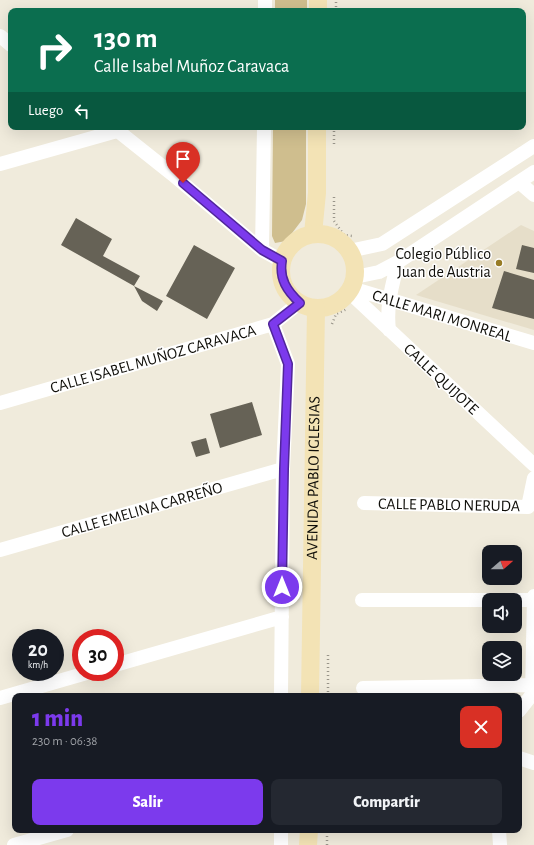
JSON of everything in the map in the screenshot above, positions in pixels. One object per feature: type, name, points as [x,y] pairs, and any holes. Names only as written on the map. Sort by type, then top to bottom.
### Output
[{"type":"main road","points":[[313,234],[317,193],[317,130]]},
{"type":"main road","points":[[313,234],[334,238],[349,251],[355,266],[351,285],[338,302],[324,308],[308,306],[286,290],[281,268],[282,261],[292,244],[303,237],[313,234]]},
{"type":"main road","name":"AVENIDA PABLO IGLESIAS","points":[[308,306],[310,693]]},
{"type":"main road","points":[[308,845],[309,833]]},
{"type":"street","points":[[0,36],[8,43]]},
{"type":"street","points":[[0,164],[112,130]]},
{"type":"street","points":[[116,130],[172,174],[262,250],[282,261]]},
{"type":"street","points":[[262,250],[264,130]]},
{"type":"street","points":[[349,251],[382,244],[534,146]]},
{"type":"street","points":[[351,285],[398,262],[534,172]]},
{"type":"street","points":[[519,182],[534,195]]},
{"type":"street","points":[[389,330],[387,315],[388,300],[398,262]]},
{"type":"street","name":"CALLE MARI MONREAL","points":[[351,285],[388,300],[534,343]]},
{"type":"street","name":"CALLE QUIJOTE","points":[[351,285],[368,310],[534,465]]},
{"type":"street","name":"CALLE ISABEL MUÑOZ CARAVACA","points":[[0,403],[273,324],[308,306]]},
{"type":"street","name":"AVENIDA PABLO IGLESIAS","points":[[273,324],[288,364],[284,469],[281,693]]},
{"type":"street","name":"CALLE EMELINA CARREÑO","points":[[0,550],[284,469]]},
{"type":"street","name":"CALLE PABLO NERUDA","points":[[364,503],[528,507],[534,478]]},
{"type":"street","points":[[522,706],[533,690],[534,596]]},
{"type":"street","points":[[362,600],[534,600]]},
{"type":"street","points":[[124,662],[282,617]]},
{"type":"street","points":[[17,693],[72,677]]},
{"type":"street","points":[[363,688],[533,690]]},
{"type":"street","points":[[0,698],[12,695]]},
{"type":"street","points":[[522,759],[534,763]]},
{"type":"street","points":[[14,845],[56,833]]},
{"type":"street","points":[[281,833],[281,845]]},
{"type":"street","points":[[499,833],[500,845]]},
{"type":"path","points":[[334,130],[334,151]]},
{"type":"path","points":[[334,190],[334,221],[344,234],[368,239],[371,246]]},
{"type":"path","points":[[331,327],[336,314],[347,309],[361,317],[368,310]]},
{"type":"path","points":[[328,648],[328,693]]},
{"type":"path","points":[[327,833],[327,845]]},
{"type":"shaded area","points":[[275,0],[307,0],[307,8],[275,8]]},
{"type":"shaded area","points":[[273,130],[306,130],[306,204],[302,220],[286,241],[275,243],[272,236]]},
{"type":"shaded area","name":"Colegio Público Juan de Austria","points":[[521,225],[534,231],[534,330],[416,295]]},
{"type":"building","points":[[76,218],[112,239],[103,256],[140,276],[134,286],[61,245]]},
{"type":"building","points":[[194,245],[235,268],[207,319],[166,296]]},
{"type":"building","points":[[522,245],[534,248],[534,273],[516,269]]},
{"type":"building","points":[[504,271],[534,280],[534,319],[492,308]]},
{"type":"building","points":[[134,286],[163,301],[157,311],[142,301]]},
{"type":"building","points":[[252,402],[262,435],[220,448],[210,414]]},
{"type":"building","points":[[206,438],[210,453],[196,457],[191,442]]},
{"type":"place","name":"Colegio Público Juan de Austria","points":[[499,263]]},
{"type":"route","points":[[183,183],[262,250],[282,261],[281,268],[286,290],[300,303],[273,324],[288,364],[282,587]]}]
